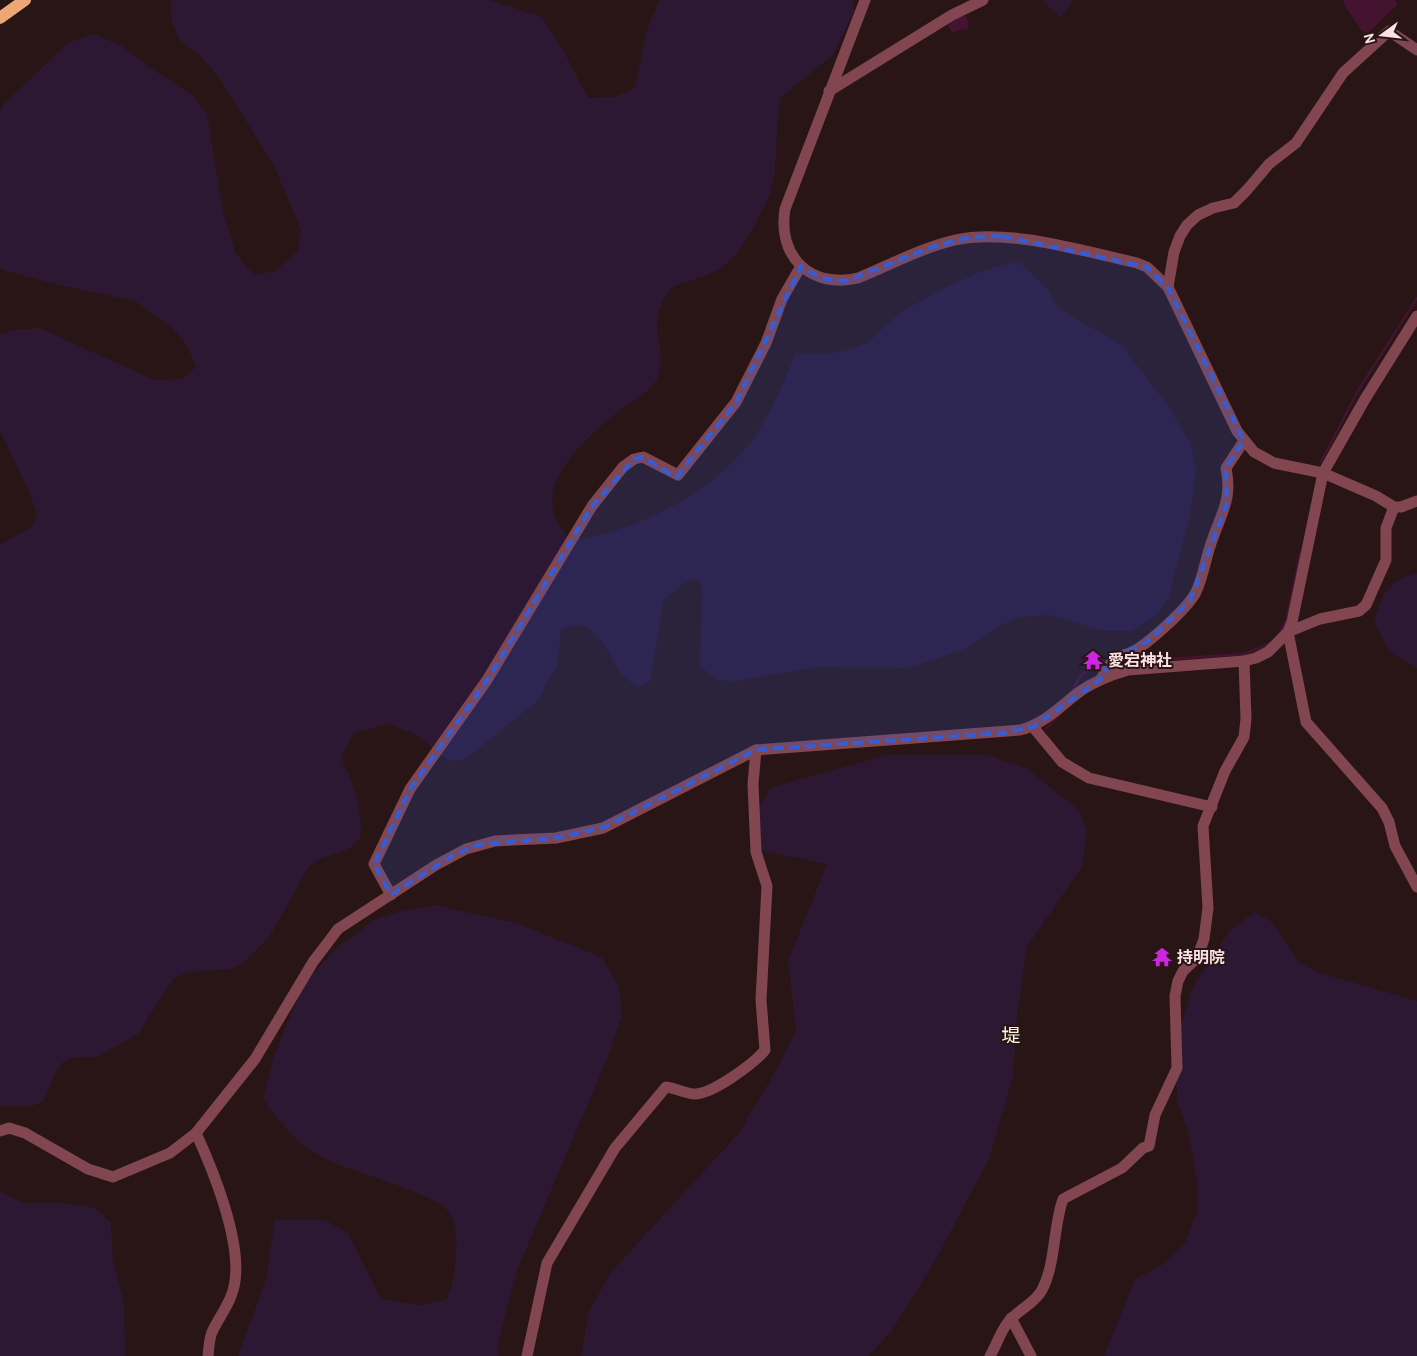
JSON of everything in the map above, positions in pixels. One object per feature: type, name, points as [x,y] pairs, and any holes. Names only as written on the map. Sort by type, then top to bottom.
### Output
[{"type":"main road","points":[[0,18],[25,0]]},
{"type":"street","points":[[865,0],[788,197],[783,222],[783,234],[787,246],[801,266],[821,278],[845,281],[858,278],[934,246],[970,237],[1002,236],[1136,263],[1147,267],[1168,287],[1244,441],[1262,457],[1274,463],[1323,473],[1376,496],[1394,508],[1401,508],[1417,501]]},
{"type":"street","points":[[829,91],[952,15],[983,0]]},
{"type":"street","points":[[1168,287],[1174,252],[1180,236],[1187,225],[1198,215],[1213,208],[1234,203],[1269,164],[1296,143],[1343,73],[1389,31],[1417,50]]},
{"type":"street","points":[[391,895],[374,864],[410,789],[487,680],[592,506],[623,467],[634,459],[644,457],[678,475],[736,402],[766,343],[782,300],[801,266]]},
{"type":"street","points":[[1417,316],[1364,400],[1323,473],[1306,564],[1288,632],[1306,722],[1382,808],[1390,822],[1395,846],[1417,887]]},
{"type":"street","points":[[0,1131],[9,1128],[25,1133],[88,1169],[113,1177],[170,1153],[196,1133],[255,1059],[326,944],[338,930],[454,855],[478,845],[495,841],[556,838],[603,828],[756,750],[1003,733],[1032,727],[1106,670],[1114,658],[1132,652],[1147,642],[1190,601],[1196,592],[1213,538],[1227,504],[1229,485],[1226,468],[1244,441]]},
{"type":"street","points":[[1106,670],[1244,661],[1268,652],[1288,632],[1320,619],[1360,610],[1366,605],[1386,560],[1386,528],[1394,508]]},
{"type":"street","points":[[990,1356],[1011,1318],[1026,1309],[1042,1289],[1056,1237],[1059,1211],[1063,1199],[1122,1168],[1143,1148],[1149,1146],[1155,1115],[1177,1068],[1175,996],[1178,981],[1184,971],[1197,958],[1204,939],[1208,908],[1204,826],[1225,771],[1244,737],[1246,719],[1244,661]]},
{"type":"street","points":[[1032,727],[1062,762],[1089,778],[1212,807]]},
{"type":"street","points":[[527,1356],[548,1263],[615,1148],[666,1087],[677,1088],[694,1095],[716,1089],[730,1077],[757,1060],[765,1050],[761,1000],[767,886],[756,852],[753,784],[756,750]]},
{"type":"street","points":[[196,1133],[212,1168],[232,1238],[236,1266],[235,1282],[226,1309],[212,1332],[208,1356]]},
{"type":"street","points":[[1011,1318],[1032,1356]]},
{"type":"highlighted area","points":[[1002,236],[1147,267],[1168,287],[1244,441],[1226,468],[1227,504],[1190,601],[1147,642],[1114,658],[1101,679],[1033,727],[1003,733],[756,750],[603,828],[556,838],[478,845],[454,855],[391,895],[374,864],[410,789],[487,680],[592,506],[634,459],[643,457],[676,477],[736,402],[801,266],[821,278],[845,281],[934,246],[970,237]]},
{"type":"shaded area","points":[[172,0],[489,0],[542,17],[563,50],[588,98],[613,97],[635,88],[646,33],[659,0],[852,0],[854,11],[833,55],[781,97],[773,183],[766,204],[754,226],[738,252],[721,268],[707,275],[678,284],[668,292],[661,304],[658,316],[657,327],[661,358],[657,379],[647,391],[614,415],[573,454],[555,485],[552,501],[556,520],[569,540],[595,536],[622,528],[649,518],[676,504],[700,489],[723,471],[743,451],[764,421],[796,354],[831,353],[856,348],[872,339],[893,319],[936,292],[971,276],[1019,262],[1046,287],[1058,308],[1121,345],[1166,403],[1190,442],[1196,468],[1191,512],[1168,599],[1156,616],[1131,631],[1104,631],[1050,615],[1022,617],[1001,625],[964,649],[910,668],[817,667],[731,682],[716,679],[700,666],[702,591],[699,579],[684,583],[664,599],[650,682],[637,687],[622,674],[597,636],[581,625],[571,625],[561,631],[557,666],[535,703],[468,757],[449,761],[415,734],[387,724],[354,733],[341,757],[350,776],[359,807],[360,839],[347,850],[319,859],[308,868],[270,936],[245,962],[231,969],[189,972],[173,979],[138,1034],[97,1057],[71,1058],[63,1062],[55,1073],[44,1101],[32,1106],[0,1106],[0,545],[31,527],[37,515],[29,491],[0,431],[0,334],[13,330],[39,328],[155,380],[182,379],[196,367],[187,345],[172,328],[135,301],[46,282],[3,270],[0,267],[0,111],[5,103],[68,43],[94,34],[122,46],[149,67],[191,94],[207,114],[223,211],[236,254],[254,275],[275,271],[298,251],[301,230],[274,166],[218,76],[200,56],[180,41],[172,22],[170,3]]},
{"type":"shaded area","points":[[1042,0],[1073,0],[1061,18]]},
{"type":"shaded area","points":[[1343,0],[1395,0],[1397,5],[1368,33],[1362,31],[1344,5]]},
{"type":"shaded area","points":[[964,14],[969,22],[968,29],[952,32],[948,26],[948,21]]},
{"type":"shaded area","points":[[1417,573],[1417,668],[1390,652],[1374,622],[1383,596],[1393,584]]},
{"type":"shaded area","points":[[887,755],[987,755],[1026,768],[1080,811],[1087,831],[1083,865],[1027,947],[1016,1025],[1013,1076],[989,1159],[935,1261],[891,1332],[868,1356],[581,1356],[589,1311],[611,1272],[738,1134],[777,1069],[796,1030],[788,961],[827,864],[758,850],[758,807],[772,787]]},
{"type":"shaded area","points":[[435,905],[516,923],[601,957],[619,986],[622,1015],[610,1052],[518,1268],[497,1346],[500,1356],[238,1356],[266,1279],[275,1220],[325,1220],[348,1233],[381,1299],[421,1305],[447,1299],[456,1261],[456,1232],[448,1211],[427,1197],[316,1154],[291,1133],[263,1099],[274,1056],[304,982],[336,949],[374,920],[398,912]]},
{"type":"shaded area","points":[[1255,912],[1272,922],[1299,962],[1317,972],[1417,1001],[1417,1356],[1104,1356],[1135,1279],[1162,1265],[1186,1241],[1197,1211],[1198,1187],[1188,1131],[1177,1099],[1177,1039],[1192,988],[1230,930]]},
{"type":"shaded area","points":[[0,1191],[23,1203],[65,1203],[95,1208],[111,1223],[113,1261],[124,1302],[125,1356],[0,1356]]},
{"type":"waterway","points":[[1321,462],[1358,391],[1417,298]]},
{"type":"waterway","points":[[1280,633],[1287,618],[1300,554]]},
{"type":"waterway","points":[[1115,666],[1138,661],[1244,654],[1269,644]]},
{"type":"waterway","points":[[1072,693],[1077,681],[1085,672],[1094,666],[1107,664]]},
{"type":"waterway","points":[[1046,729],[1062,712]]},
{"type":"place","name":"愛宕神社","points":[[1093,660]]},
{"type":"place","name":"持明院","points":[[1162,957]]},
{"type":"district","name":"堤","points":[[1011,1035]]}]
